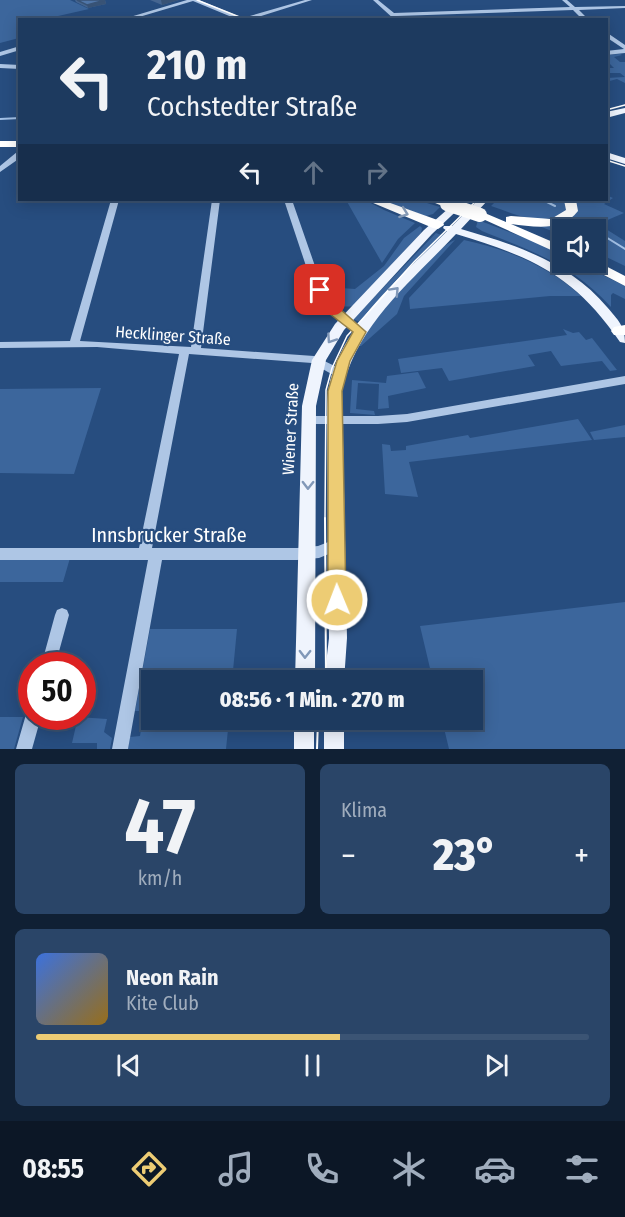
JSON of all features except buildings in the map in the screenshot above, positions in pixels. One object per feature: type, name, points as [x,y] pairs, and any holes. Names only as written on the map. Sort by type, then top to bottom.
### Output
[{"type":"highway","points":[[0,144],[18,149]]},
{"type":"highway","points":[[0,149],[18,149]]},
{"type":"highway","points":[[375,201],[438,225]]},
{"type":"highway","points":[[446,201],[483,208],[552,238]]},
{"type":"highway","points":[[511,220],[544,223],[561,220],[573,209],[570,201]]},
{"type":"highway","points":[[483,208],[552,246]]},
{"type":"highway","points":[[606,264],[625,273]]},
{"type":"highway","points":[[606,272],[625,282]]},
{"type":"main road","points":[[608,105],[625,102]]},
{"type":"main road","points":[[608,114],[625,110]]},
{"type":"main road","points":[[608,156],[625,162]]},
{"type":"main road","points":[[608,162],[625,167]]},
{"type":"main road","name":"Wiener Straße","points":[[305,670],[309,420],[311,392],[319,360],[332,336],[346,320],[423,237],[462,201]]},
{"type":"main road","points":[[335,670],[338,638],[334,420],[335,391],[339,373],[349,348],[376,311],[454,230],[483,208]]},
{"type":"main road","points":[[438,225],[531,257],[558,270],[584,290],[623,333]]},
{"type":"main road","points":[[304,730],[304,749]]},
{"type":"main road","points":[[334,730],[334,749]]},
{"type":"street","points":[[129,18],[193,0],[242,18]]},
{"type":"street","points":[[248,18],[310,0]]},
{"type":"street","points":[[375,0],[395,18]]},
{"type":"street","points":[[564,0],[585,18]]},
{"type":"street","points":[[392,15],[472,10],[625,7]]},
{"type":"street","points":[[608,36],[625,50]]},
{"type":"street","points":[[0,54],[18,49]]},
{"type":"street","points":[[608,52],[625,50]]},
{"type":"street","points":[[0,66],[18,67]]},
{"type":"street","points":[[0,170],[18,149]]},
{"type":"street","points":[[74,344],[114,201]]},
{"type":"street","points":[[120,749],[150,554],[190,351],[216,201]]},
{"type":"street","points":[[288,201],[321,292],[334,311],[360,332]]},
{"type":"street","name":"Hecklinger Straße","points":[[0,345],[74,344],[319,360],[339,373]]},
{"type":"street","points":[[309,420],[378,420],[419,416],[625,380]]},
{"type":"street","name":"Innsbrucker Straße","points":[[0,554],[307,554],[336,546]]},
{"type":"street","points":[[52,652],[62,615]]},
{"type":"street","points":[[24,749],[29,730]]},
{"type":"shaded area","points":[[0,0],[70,0],[89,9],[49,18],[18,18],[18,38],[0,43]]},
{"type":"shaded area","points":[[608,55],[622,55],[614,57],[620,62],[625,62],[625,77],[620,73],[608,72],[608,66],[614,68],[608,62]]},
{"type":"shaded area","points":[[625,77],[625,83],[617,79],[608,81],[608,78]]},
{"type":"shaded area","points":[[608,196],[613,198],[604,204],[624,213],[606,221],[555,219],[576,204],[574,201],[608,201]]},
{"type":"shaded area","points":[[347,201],[367,201],[415,223],[398,239],[382,263]]},
{"type":"shaded area","points":[[381,201],[420,201],[440,207],[433,214],[426,216]]},
{"type":"shaded area","points":[[496,201],[566,201],[567,211],[548,219],[538,219],[519,216],[491,206]]},
{"type":"shaded area","points":[[478,220],[538,243],[552,250],[552,262],[482,231],[476,227]]},
{"type":"shaded area","points":[[552,221],[552,231],[539,226]]},
{"type":"shaded area","points":[[420,226],[421,233],[353,306],[338,305],[326,295],[341,288],[355,289],[384,266],[404,238]]},
{"type":"shaded area","points":[[606,229],[625,241],[625,266],[606,257]]},
{"type":"shaded area","points":[[436,233],[444,236],[360,322],[353,319]]},
{"type":"shaded area","points":[[455,240],[404,296],[397,314],[361,346],[354,345],[418,271],[446,245]]},
{"type":"shaded area","points":[[464,240],[496,248],[541,267],[569,285],[581,296],[550,296],[410,309],[409,298]]},
{"type":"shaded area","points":[[571,273],[598,273],[625,286],[625,299],[613,293],[611,307],[582,280]]},
{"type":"shaded area","points":[[563,329],[573,333],[579,332],[586,340],[592,338],[617,370],[610,371],[602,361],[561,366],[551,351],[528,355],[535,366],[449,381],[442,368],[401,373],[398,359],[567,335]]},
{"type":"shaded area","points":[[418,372],[426,388],[388,396],[389,408],[378,409],[379,384],[358,383],[356,409],[374,411],[375,415],[350,413],[352,380],[386,383],[387,376]]},
{"type":"shaded area","points":[[101,388],[74,474],[0,473],[0,389]]},
{"type":"shaded area","points":[[578,419],[592,440],[409,462],[418,497],[385,494],[382,444],[390,445],[391,451],[406,450],[406,446],[468,435],[470,438]]},
{"type":"shaded area","points":[[625,425],[625,437],[594,440],[590,432]]},
{"type":"shaded area","points":[[0,558],[70,558],[63,582],[0,582]]},
{"type":"shaded area","points":[[625,602],[625,749],[449,749],[444,730],[483,730],[483,670],[430,670],[420,626]]},
{"type":"shaded area","points":[[150,629],[237,629],[233,670],[142,670]]},
{"type":"shaded area","points":[[141,678],[141,711],[135,711]]},
{"type":"shaded area","points":[[0,717],[18,717],[19,730],[14,749],[0,749]]},
{"type":"shaded area","points":[[96,718],[107,719],[104,732],[112,738],[110,749],[97,749],[97,743],[72,743],[75,730],[96,730]]},
{"type":"shaded area","points":[[141,730],[228,730],[226,749],[128,749],[130,737],[140,736]]},
{"type":"waterway","points":[[0,119],[18,118]]},
{"type":"waterway","points":[[545,201],[555,206]]},
{"type":"waterway","points":[[606,237],[625,249]]},
{"type":"tram line","points":[[197,0],[242,18]]},
{"type":"tram line","points":[[608,109],[625,105]]},
{"type":"tram line","points":[[608,161],[625,166]]},
{"type":"tram line","points":[[325,519],[326,390],[332,368],[347,336],[414,262],[476,201]]},
{"type":"tram line","points":[[325,519],[326,670]]},
{"type":"tram line","points":[[317,749],[318,730]]},
{"type":"route","points":[[320,290],[334,311],[360,332],[343,361],[335,391],[337,600]]}]
